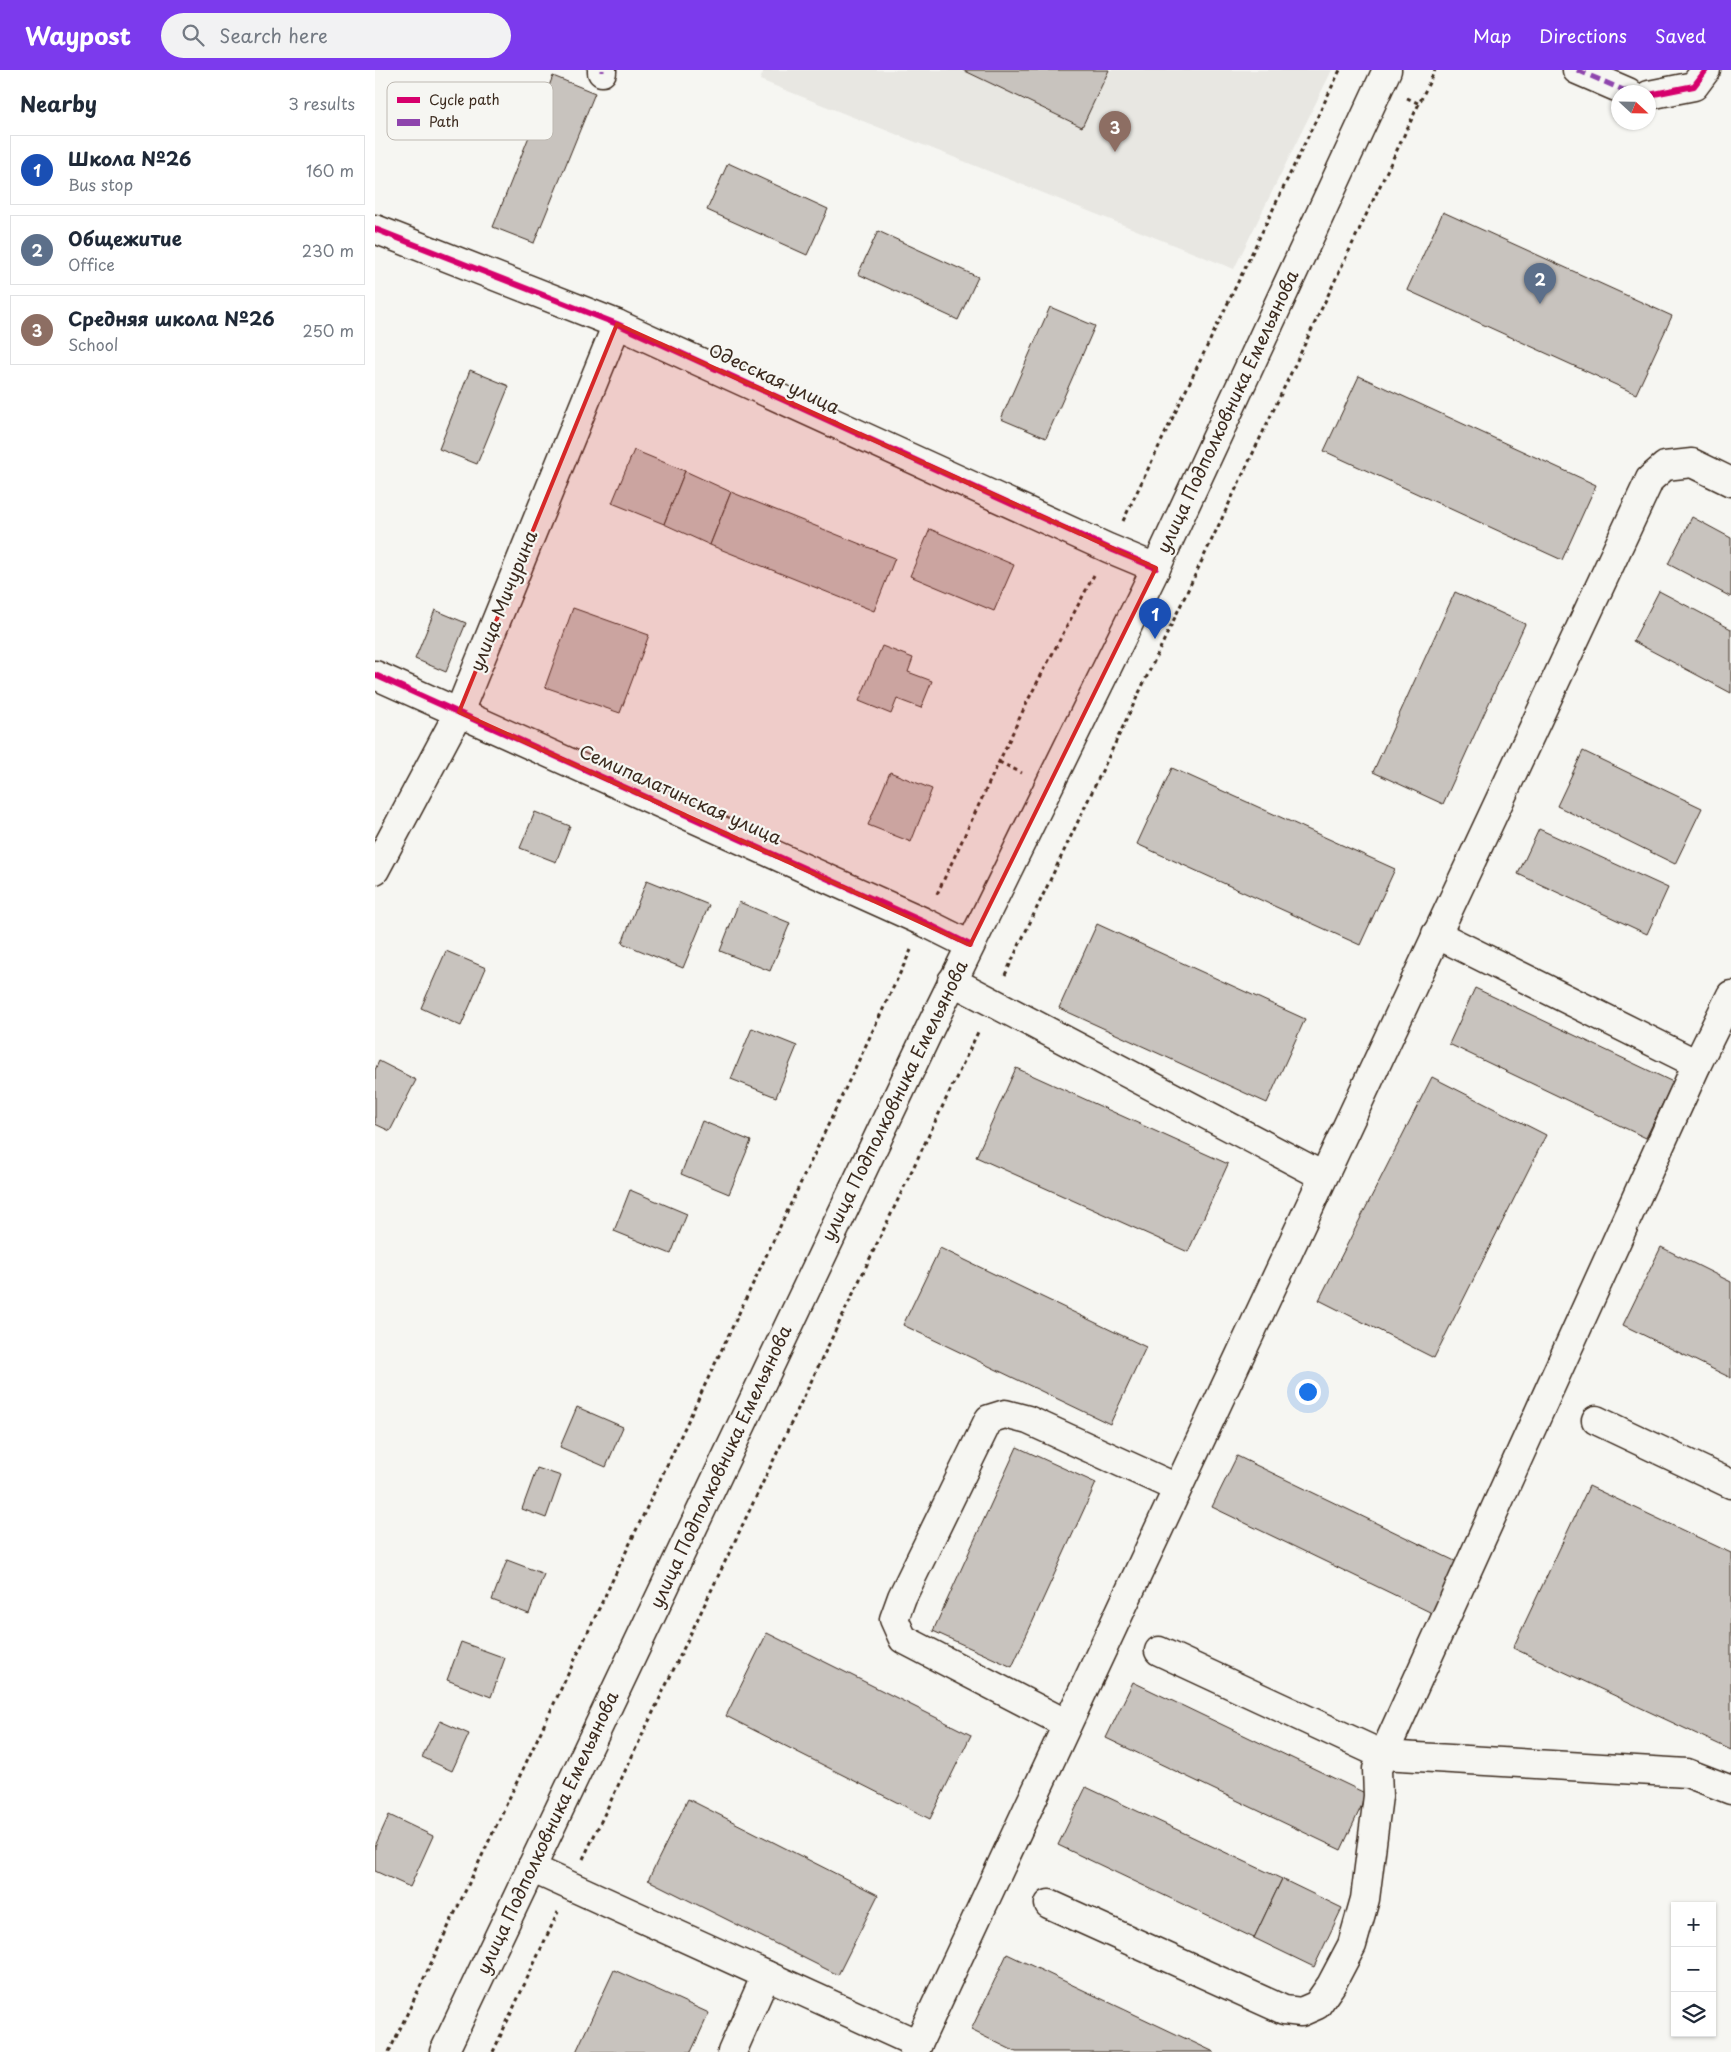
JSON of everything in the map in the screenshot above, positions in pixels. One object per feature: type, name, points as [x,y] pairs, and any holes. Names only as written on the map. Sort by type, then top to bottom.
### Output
[{"type":"street","name":"улица Подполковника Емельянова","points":[[444,2052],[952,981],[1156,568],[1387,70]]},
{"type":"street","points":[[1577,70],[1612,85]]},
{"type":"street","points":[[1656,94],[1694,86],[1706,70]]},
{"type":"street","name":"Одесская улица","points":[[375,229],[617,324],[1108,548],[1156,568]]},
{"type":"street","name":"улица Мичурина","points":[[375,870],[459,712],[617,324]]},
{"type":"street","points":[[531,1868],[766,1975],[916,2048],[1650,478],[1665,466],[1692,463],[1731,482]]},
{"type":"street","name":"Семипалатинская улица","points":[[375,675],[924,922],[970,945]]},
{"type":"street","points":[[1437,934],[1697,1064]]},
{"type":"street","points":[[952,981],[1323,1176]]},
{"type":"street","points":[[1049,1904],[1284,2010],[1301,2012],[1317,2005],[1331,1985],[1352,1945],[1365,1899],[1378,1796],[1377,1769],[1697,1064],[1731,996]]},
{"type":"street","points":[[1067,1724],[903,1639],[895,1619],[901,1597],[989,1419],[1005,1414],[1028,1420],[1177,1488]]},
{"type":"street","points":[[1596,1420],[1731,1484]]},
{"type":"street","points":[[1159,1652],[1383,1755],[1687,1773],[1731,1790]]},
{"type":"street","points":[[732,2052],[766,1975]]},
{"type":"path","points":[[389,2052],[1028,700],[1146,474],[1340,70]]},
{"type":"path","points":[[493,2052],[1435,70]]},
{"type":"highlighted area","points":[[617,324],[1156,568],[970,945],[459,712]]},
{"type":"shaded area","points":[[764,70],[963,70],[1081,127],[1109,70],[1332,70],[1234,269],[760,80]]},
{"type":"building","points":[[963,70],[1109,70],[1082,127]]},
{"type":"building","points":[[553,76],[595,93],[534,243],[493,227],[528,140],[553,140],[553,82],[551,82]]},
{"type":"building","points":[[728,163],[828,209],[807,255],[707,210]]},
{"type":"building","points":[[1443,212],[1672,316],[1636,394],[1407,290]]},
{"type":"building","points":[[878,231],[978,277],[958,320],[858,274]]},
{"type":"building","points":[[1050,307],[1095,326],[1046,438],[1001,419]]},
{"type":"building","points":[[470,370],[509,386],[477,464],[439,449]]},
{"type":"building","points":[[1359,376],[1596,485],[1562,560],[1324,451]]},
{"type":"building","points":[[634,450],[685,471],[664,524],[612,503]]},
{"type":"building","points":[[685,471],[731,492],[710,545],[664,524]]},
{"type":"building","points":[[731,492],[895,558],[874,611],[710,545]]},
{"type":"building","points":[[1692,517],[1731,538],[1731,597],[1668,564]]},
{"type":"building","points":[[930,529],[1014,565],[994,611],[910,576]]},
{"type":"building","points":[[1659,591],[1731,629],[1731,693],[1633,641]]},
{"type":"building","points":[[1455,592],[1525,624],[1443,804],[1373,772]]},
{"type":"building","points":[[573,608],[649,635],[620,713],[545,687]]},
{"type":"building","points":[[435,610],[466,623],[446,672],[415,659]]},
{"type":"building","points":[[882,646],[913,658],[908,672],[932,681],[921,708],[897,699],[891,714],[859,701]]},
{"type":"building","points":[[1583,751],[1702,808],[1675,864],[1557,806]]},
{"type":"building","points":[[1172,768],[1395,869],[1360,945],[1137,844]]},
{"type":"building","points":[[890,772],[932,789],[911,842],[868,825]]},
{"type":"building","points":[[535,812],[570,826],[556,862],[520,848]]},
{"type":"building","points":[[1539,829],[1668,888],[1647,934],[1518,874]]},
{"type":"building","points":[[647,880],[709,905],[683,968],[622,943]]},
{"type":"building","points":[[739,902],[790,923],[770,971],[720,951]]},
{"type":"building","points":[[1097,924],[1305,1019],[1267,1103],[1059,1008]]},
{"type":"building","points":[[446,951],[486,968],[461,1026],[421,1008]]},
{"type":"building","points":[[1475,988],[1673,1082],[1646,1138],[1449,1044]]},
{"type":"building","points":[[752,1028],[797,1046],[776,1097],[731,1079]]},
{"type":"building","points":[[379,1061],[416,1080],[390,1131],[375,1124],[375,1070]]},
{"type":"building","points":[[1016,1068],[1228,1164],[1188,1252],[976,1157]]},
{"type":"building","points":[[1432,1077],[1546,1135],[1434,1358],[1319,1300]]},
{"type":"building","points":[[702,1121],[751,1141],[729,1194],[681,1174]]},
{"type":"building","points":[[630,1190],[687,1214],[671,1254],[614,1231]]},
{"type":"building","points":[[1661,1247],[1731,1282],[1731,1378],[1623,1325]]},
{"type":"building","points":[[940,1248],[1146,1347],[1110,1424],[903,1325]]},
{"type":"building","points":[[577,1407],[623,1427],[606,1467],[560,1447]]},
{"type":"building","points":[[1017,1447],[1096,1483],[1012,1667],[933,1631]]},
{"type":"building","points":[[1237,1456],[1459,1563],[1434,1614],[1212,1507]]},
{"type":"building","points":[[537,1468],[561,1476],[546,1518],[522,1509]]},
{"type":"building","points":[[1589,1486],[1731,1553],[1731,1750],[1513,1648]]},
{"type":"building","points":[[507,1560],[544,1574],[529,1614],[492,1600]]},
{"type":"building","points":[[767,1633],[971,1735],[930,1819],[726,1716]]},
{"type":"building","points":[[461,1642],[505,1658],[491,1697],[447,1680]]},
{"type":"building","points":[[1133,1682],[1367,1794],[1341,1850],[1106,1738]]},
{"type":"building","points":[[440,1721],[469,1734],[452,1771],[422,1757]]},
{"type":"building","points":[[1086,1787],[1282,1879],[1254,1938],[1058,1845]]},
{"type":"building","points":[[688,1799],[878,1895],[838,1975],[648,1880]]},
{"type":"building","points":[[389,1815],[433,1836],[410,1887],[375,1871],[375,1846]]},
{"type":"building","points":[[1282,1879],[1342,1908],[1314,1967],[1254,1938]]},
{"type":"building","points":[[1007,1954],[1214,2052],[1016,2052],[971,2030]]},
{"type":"building","points":[[614,1970],[709,2013],[691,2052],[576,2052]]},
{"type":"marked path","points":[[1577,70],[1612,85]]},
{"type":"cycle path","points":[[1656,94],[1694,86],[1706,70]]},
{"type":"cycle path","points":[[375,229],[617,324],[1108,548],[1156,568]]},
{"type":"cycle path","points":[[375,675],[924,922],[970,945]]},
{"type":"place","name":"Средняя школа №26","points":[[1115,152]]},
{"type":"place","name":"Общежитие","points":[[1540,304]]},
{"type":"place","name":"Школа №26","points":[[1155,639]]}]
